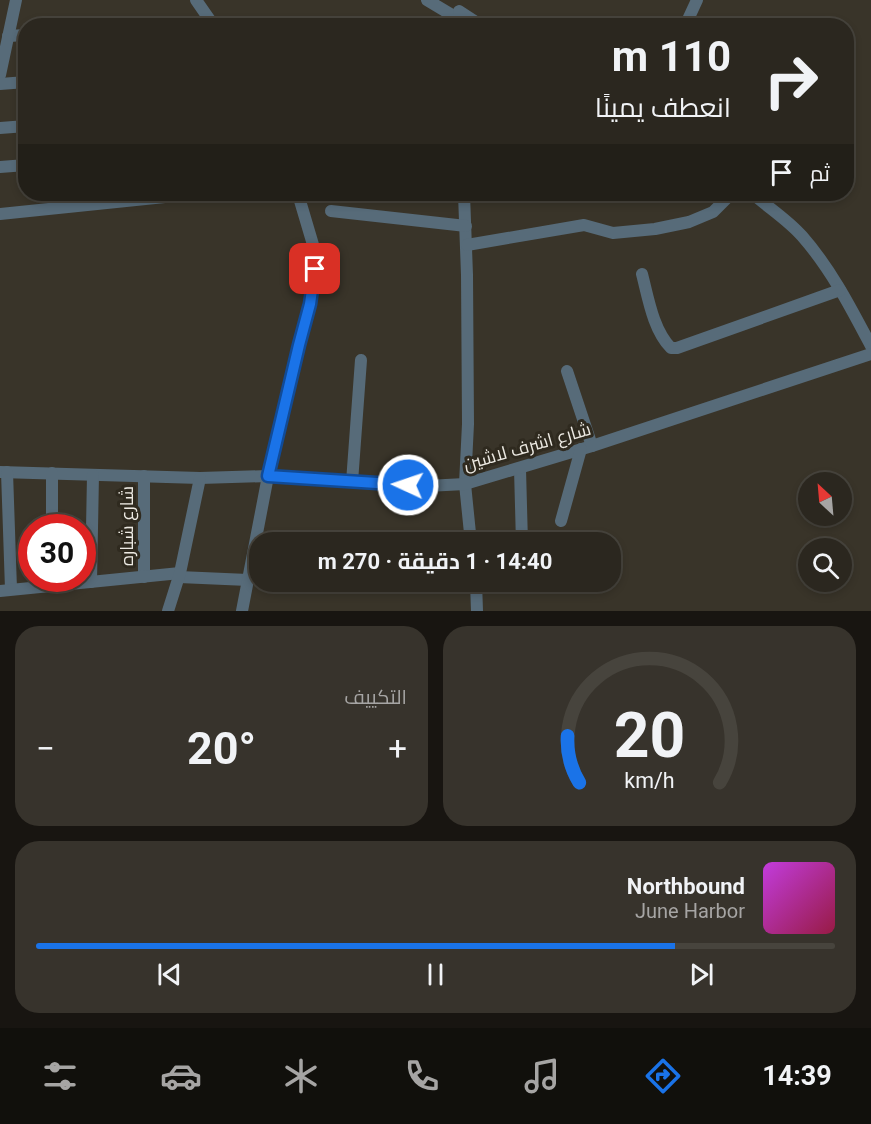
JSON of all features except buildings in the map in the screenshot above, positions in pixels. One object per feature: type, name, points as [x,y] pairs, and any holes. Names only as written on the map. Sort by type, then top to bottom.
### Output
[{"type":"street","points":[[0,75],[6,33],[16,0]]},
{"type":"street","points":[[196,0],[208,18]]},
{"type":"street","points":[[427,0],[459,14]]},
{"type":"street","points":[[689,18],[697,0]]},
{"type":"street","points":[[0,84],[18,83]]},
{"type":"street","points":[[0,128],[18,127]]},
{"type":"street","points":[[0,167],[18,166]]},
{"type":"street","points":[[0,214],[126,201]]},
{"type":"street","points":[[242,611],[268,476],[310,304],[315,269],[314,248],[300,201]]},
{"type":"street","points":[[464,201],[467,245],[468,424],[465,484],[470,532]]},
{"type":"street","points":[[467,245],[585,225],[613,233],[654,229],[688,222],[713,212],[724,201]]},
{"type":"street","points":[[761,201],[801,235],[840,290],[871,346]]},
{"type":"street","points":[[331,211],[466,226]]},
{"type":"street","points":[[642,273],[652,310],[671,348],[677,348],[840,290]]},
{"type":"street","name":"شارع اشرف لاشين","points":[[4,472],[200,478],[268,476],[427,486],[465,484],[520,469],[871,354]]},
{"type":"street","points":[[352,482],[361,360]]},
{"type":"street","points":[[561,522],[587,447],[567,371]]},
{"type":"street","points":[[520,469],[522,532]]},
{"type":"street","points":[[4,472],[6,590]]},
{"type":"street","points":[[52,473],[52,514]]},
{"type":"street","points":[[92,514],[93,475]]},
{"type":"street","name":"شارع شباره","points":[[144,476],[144,577]]},
{"type":"street","points":[[168,611],[180,575],[200,478]]},
{"type":"street","points":[[96,582],[180,575],[248,580]]},
{"type":"street","points":[[476,592],[477,611]]},
{"type":"route","points":[[315,269],[310,304],[268,476],[408,485]]}]
